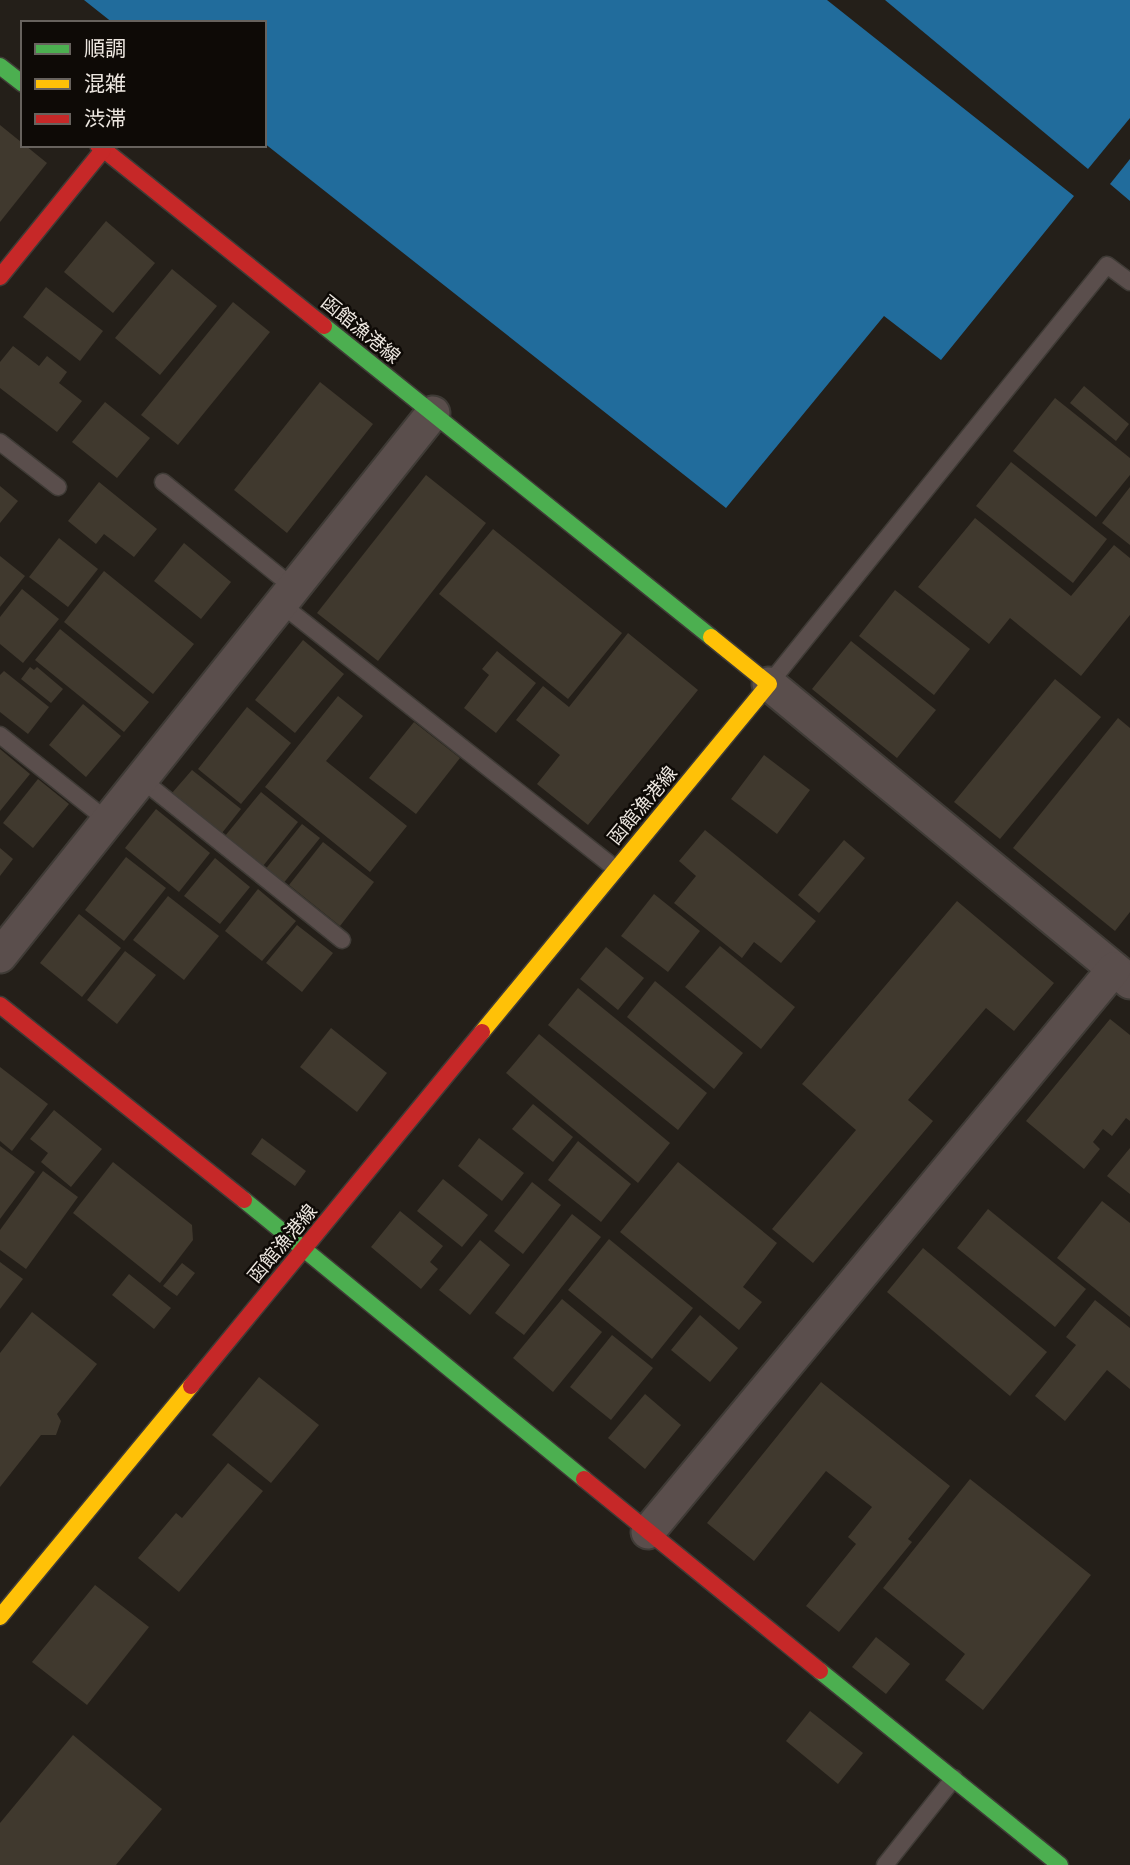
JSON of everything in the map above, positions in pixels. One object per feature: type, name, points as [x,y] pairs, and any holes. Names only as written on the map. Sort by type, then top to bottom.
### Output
[{"type":"main road","points":[[0,66],[21,82]]},
{"type":"main road","points":[[0,277],[100,147]]},
{"type":"main road","name":"函館漁港線","points":[[0,1617],[769,684],[100,147]]},
{"type":"main road","points":[[0,1005],[305,1248],[648,1532],[1060,1865]]},
{"type":"street","points":[[0,956],[433,413]]},
{"type":"street","points":[[648,1532],[1122,975],[769,684]]},
{"type":"lane","points":[[769,684],[1107,265],[1130,282]]},
{"type":"lane","points":[[0,442],[58,487]]},
{"type":"lane","points":[[163,482],[288,596],[616,869]]},
{"type":"lane","points":[[0,735],[108,821]]},
{"type":"lane","points":[[141,779],[342,940]]},
{"type":"lane","points":[[884,1865],[954,1778]]},
{"type":"water","points":[[84,0],[827,0],[1074,196],[941,360],[884,316],[726,508],[266,145],[266,21],[110,21]]},
{"type":"water","points":[[885,0],[1130,0],[1130,118],[1088,169]]},
{"type":"water","points":[[1130,159],[1130,201],[1110,184]]},
{"type":"building","points":[[0,125],[21,142],[21,147],[27,147],[47,163],[0,222]]},
{"type":"building","points":[[106,221],[155,263],[113,313],[64,272]]},
{"type":"building","points":[[172,269],[217,306],[160,375],[115,338]]},
{"type":"building","points":[[46,287],[103,331],[80,361],[23,317]]},
{"type":"building","points":[[233,302],[270,332],[178,445],[141,415]]},
{"type":"building","points":[[13,346],[39,366],[47,356],[67,372],[59,383],[82,401],[57,432],[0,388],[0,362]]},
{"type":"building","points":[[320,382],[373,424],[287,533],[234,490]]},
{"type":"building","points":[[1084,386],[1129,424],[1116,441],[1070,403]]},
{"type":"building","points":[[1055,398],[1130,458],[1130,475],[1096,517],[1013,451]]},
{"type":"building","points":[[105,402],[150,438],[117,478],[72,442]]},
{"type":"building","points":[[1011,462],[1107,539],[1073,583],[976,506]]},
{"type":"building","points":[[426,475],[486,523],[378,661],[317,613]]},
{"type":"building","points":[[99,482],[157,529],[134,557],[104,534],[96,544],[68,521]]},
{"type":"building","points":[[0,486],[18,501],[0,523]]},
{"type":"building","points":[[1130,487],[1130,545],[1102,523]]},
{"type":"building","points":[[975,518],[1071,596],[1114,545],[1130,558],[1130,615],[1081,676],[1010,618],[989,644],[918,587]]},
{"type":"building","points":[[493,529],[622,633],[568,699],[439,594]]},
{"type":"building","points":[[59,538],[98,569],[68,607],[29,577]]},
{"type":"building","points":[[184,543],[231,582],[201,619],[154,581]]},
{"type":"building","points":[[0,556],[25,576],[0,607]]},
{"type":"building","points":[[104,571],[194,644],[153,694],[64,622]]},
{"type":"building","points":[[22,589],[59,619],[23,663],[0,644],[0,617]]},
{"type":"building","points":[[895,590],[970,649],[934,695],[859,636]]},
{"type":"building","points":[[60,629],[149,702],[124,732],[35,660]]},
{"type":"building","points":[[628,633],[698,690],[588,825],[537,784],[560,755],[516,720],[543,686],[569,707]]},
{"type":"building","points":[[303,640],[344,674],[295,733],[255,700]]},
{"type":"building","points":[[851,641],[936,710],[897,758],[812,689]]},
{"type":"building","points":[[497,651],[536,683],[496,733],[464,708],[489,675],[482,669]]},
{"type":"building","points":[[30,667],[34,670],[37,667],[63,689],[51,703],[21,679]]},
{"type":"building","points":[[4,671],[49,707],[28,734],[0,712],[0,675]]},
{"type":"building","points":[[1055,679],[1101,717],[1000,839],[954,802]]},
{"type":"building","points":[[338,696],[363,716],[326,761],[407,826],[370,872],[265,787]]},
{"type":"building","points":[[83,704],[121,736],[86,777],[49,745]]},
{"type":"building","points":[[247,707],[291,743],[241,804],[198,769]]},
{"type":"building","points":[[1118,718],[1130,728],[1130,912],[1115,931],[1013,848]]},
{"type":"building","points":[[414,722],[460,758],[416,814],[369,778]]},
{"type":"building","points":[[0,749],[30,774],[0,811]]},
{"type":"building","points":[[764,755],[810,790],[777,834],[731,799]]},
{"type":"building","points":[[192,770],[241,809],[222,833],[172,793]]},
{"type":"building","points":[[38,779],[69,804],[33,848],[3,823]]},
{"type":"building","points":[[261,792],[298,822],[263,866],[225,836]]},
{"type":"building","points":[[156,809],[210,853],[179,892],[125,848]]},
{"type":"building","points":[[302,824],[320,838],[282,885],[264,871]]},
{"type":"building","points":[[705,830],[816,921],[781,963],[754,942],[742,958],[674,903],[696,876],[679,861]]},
{"type":"building","points":[[844,840],[865,858],[819,913],[798,895]]},
{"type":"building","points":[[323,842],[374,882],[340,926],[289,885]]},
{"type":"building","points":[[0,848],[13,859],[0,876]]},
{"type":"building","points":[[126,857],[166,888],[124,941],[85,910]]},
{"type":"building","points":[[215,858],[250,887],[220,924],[184,896]]},
{"type":"building","points":[[258,889],[296,921],[262,961],[225,931]]},
{"type":"building","points":[[654,894],[700,931],[668,972],[621,936]]},
{"type":"building","points":[[168,896],[219,936],[184,980],[133,940]]},
{"type":"building","points":[[957,901],[1054,983],[1014,1031],[986,1008],[908,1100],[933,1121],[813,1263],[772,1229],[856,1130],[802,1084]]},
{"type":"building","points":[[79,914],[121,948],[82,997],[40,963]]},
{"type":"building","points":[[297,925],[333,953],[302,992],[266,963]]},
{"type":"building","points":[[720,946],[795,1007],[761,1049],[685,987]]},
{"type":"building","points":[[606,947],[644,978],[618,1010],[580,979]]},
{"type":"building","points":[[125,951],[156,975],[117,1024],[87,1000]]},
{"type":"building","points":[[655,981],[743,1053],[714,1089],[627,1017]]},
{"type":"building","points":[[578,988],[707,1093],[678,1130],[548,1025]]},
{"type":"building","points":[[1110,1019],[1130,1035],[1130,1121],[1126,1118],[1112,1136],[1103,1129],[1093,1142],[1100,1149],[1084,1169],[1026,1121]]},
{"type":"building","points":[[331,1028],[387,1073],[357,1112],[300,1067]]},
{"type":"building","points":[[539,1034],[670,1143],[638,1183],[506,1073]]},
{"type":"building","points":[[0,1067],[48,1104],[12,1151],[0,1141]]},
{"type":"building","points":[[533,1104],[573,1137],[553,1162],[512,1129]]},
{"type":"building","points":[[54,1110],[102,1149],[71,1187],[41,1162],[48,1153],[30,1139]]},
{"type":"building","points":[[262,1138],[306,1171],[295,1186],[251,1154]]},
{"type":"building","points":[[479,1138],[524,1173],[502,1201],[458,1166]]},
{"type":"building","points":[[578,1141],[631,1184],[601,1222],[548,1180]]},
{"type":"building","points":[[0,1146],[35,1172],[0,1219]]},
{"type":"building","points":[[1130,1148],[1130,1194],[1107,1176]]},
{"type":"building","points":[[113,1162],[192,1225],[193,1240],[160,1283],[73,1213]]},
{"type":"building","points":[[678,1162],[777,1243],[743,1287],[762,1302],[739,1330],[620,1232]]},
{"type":"building","points":[[43,1171],[78,1197],[26,1269],[0,1250],[0,1230]]},
{"type":"building","points":[[443,1179],[488,1215],[462,1247],[417,1211]]},
{"type":"building","points":[[532,1182],[561,1205],[523,1254],[494,1231]]},
{"type":"building","points":[[1102,1201],[1130,1223],[1130,1317],[1057,1258]]},
{"type":"building","points":[[988,1209],[1086,1289],[1055,1327],[957,1248]]},
{"type":"building","points":[[400,1211],[443,1246],[430,1262],[438,1269],[421,1289],[371,1247]]},
{"type":"building","points":[[572,1214],[601,1237],[524,1335],[495,1313]]},
{"type":"building","points":[[609,1239],[693,1308],[652,1359],[568,1290]]},
{"type":"building","points":[[480,1240],[510,1265],[470,1315],[439,1290]]},
{"type":"building","points":[[923,1248],[1047,1352],[1010,1396],[887,1292]]},
{"type":"building","points":[[0,1262],[23,1279],[0,1309]]},
{"type":"building","points":[[182,1263],[195,1273],[177,1296],[163,1286]]},
{"type":"building","points":[[129,1274],[171,1308],[154,1329],[112,1295]]},
{"type":"building","points":[[562,1299],[602,1332],[553,1392],[513,1358]]},
{"type":"building","points":[[1095,1300],[1130,1328],[1130,1389],[1107,1370],[1065,1421],[1035,1396],[1076,1345],[1066,1337]]},
{"type":"building","points":[[32,1312],[97,1364],[57,1414],[61,1421],[56,1435],[41,1435],[0,1487],[0,1353]]},
{"type":"building","points":[[700,1315],[738,1348],[710,1382],[671,1350]]},
{"type":"building","points":[[612,1335],[653,1368],[611,1420],[570,1387]]},
{"type":"building","points":[[259,1377],[319,1425],[271,1483],[212,1435]]},
{"type":"building","points":[[821,1382],[950,1486],[908,1539],[912,1542],[839,1632],[806,1606],[856,1544],[848,1537],[872,1507],[826,1471],[754,1561],[707,1523]]},
{"type":"building","points":[[645,1394],[681,1425],[645,1469],[608,1438]]},
{"type":"building","points":[[228,1463],[263,1491],[179,1592],[138,1558],[176,1513],[182,1518]]},
{"type":"building","points":[[970,1479],[1091,1575],[983,1710],[945,1680],[965,1654],[883,1588]]},
{"type":"building","points":[[95,1585],[149,1627],[87,1705],[32,1662]]},
{"type":"building","points":[[876,1637],[910,1664],[886,1694],[852,1667]]},
{"type":"building","points":[[810,1711],[863,1753],[838,1784],[786,1741]]},
{"type":"building","points":[[73,1735],[162,1809],[116,1865],[0,1865],[0,1823]]},
{"type":"traffic: fast","points":[[0,66],[21,82]]},
{"type":"traffic: fast","points":[[324,326],[711,637]]},
{"type":"traffic: fast","points":[[244,1200],[584,1479]]},
{"type":"traffic: fast","points":[[820,1671],[1060,1865]]},
{"type":"traffic: slow","points":[[482,1032],[769,684],[711,637]]},
{"type":"traffic: slow","points":[[0,1617],[191,1386]]},
{"type":"traffic: jam","points":[[100,147],[324,326]]},
{"type":"traffic: jam","points":[[0,277],[103,150]]},
{"type":"traffic: jam","points":[[0,1005],[244,1200]]},
{"type":"traffic: jam","points":[[191,1386],[482,1032]]},
{"type":"traffic: jam","points":[[584,1479],[820,1671]]}]
